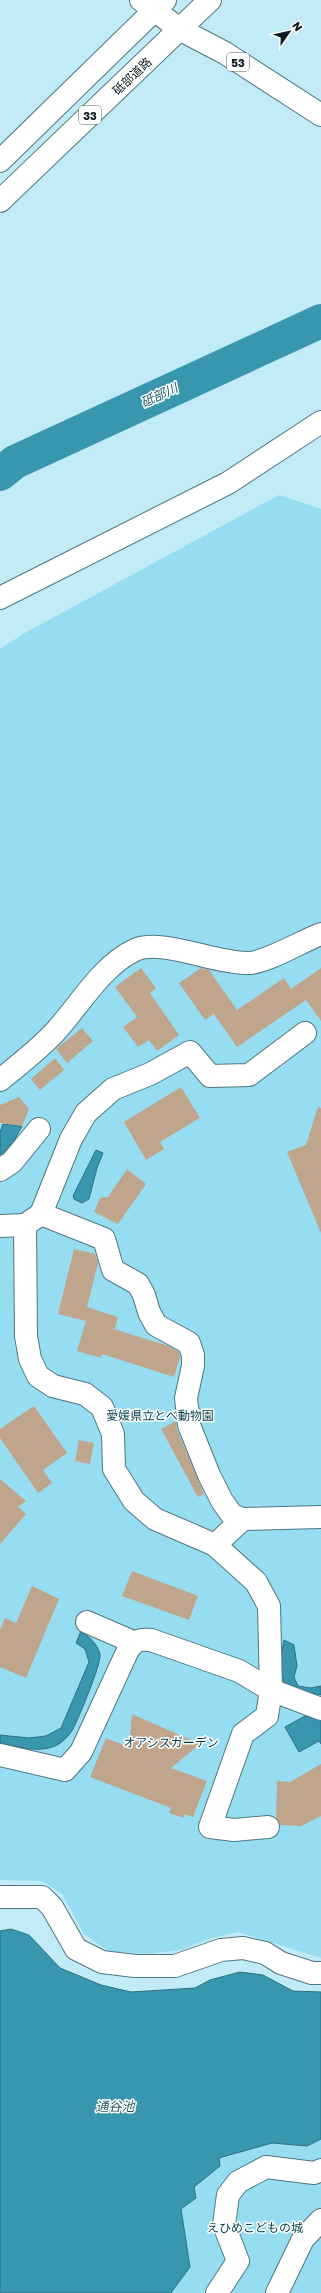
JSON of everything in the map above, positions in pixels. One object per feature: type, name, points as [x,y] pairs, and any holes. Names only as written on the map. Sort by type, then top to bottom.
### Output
[{"type":"main road","name":"砥部道路","points":[[0,201],[181,30],[210,0]]},
{"type":"main road","name":"53","points":[[153,3],[181,30],[225,53],[321,115]]},
{"type":"main road","name":"33","points":[[0,161],[153,3]]},
{"type":"main road","points":[[0,598],[228,483],[321,422]]},
{"type":"main road","points":[[0,1080],[28,1058],[55,1032],[113,963],[136,949],[166,947],[228,962],[250,963],[321,934]]},
{"type":"main road","points":[[268,1827],[234,1830],[210,1827],[243,1734],[267,1716],[271,1690],[269,1606],[256,1582],[215,1545],[155,1519],[134,1501],[114,1469],[114,1434],[102,1407],[85,1394],[53,1386],[38,1376],[30,1359],[26,1336],[33,1219],[71,1139],[86,1113],[113,1089],[150,1074],[190,1052],[210,1076],[249,1075],[305,1033]]},
{"type":"main road","points":[[0,1170],[12,1162],[39,1129]]},
{"type":"main road","points":[[0,1226],[33,1219],[104,1239],[113,1270],[138,1284],[156,1325],[189,1343],[193,1355],[193,1366],[186,1398],[189,1425],[209,1475],[222,1501],[232,1515],[243,1519],[321,1517]]},
{"type":"main road","points":[[215,1545],[243,1519]]},
{"type":"main road","points":[[87,1622],[133,1642],[141,1639],[151,1640],[239,1671],[271,1690],[321,1708]]},
{"type":"main road","points":[[0,1754],[65,1770],[81,1752],[133,1642]]},
{"type":"main road","points":[[0,1897],[42,1897],[52,1907],[76,1949],[102,1962],[135,1966],[175,1966],[221,1950],[243,1948],[265,1953],[281,1963],[312,1972],[321,1973]]},
{"type":"main road","points":[[217,2293],[238,2261],[224,2225],[228,2195],[238,2182],[266,2167],[314,2173],[321,2170]]},
{"type":"main road","points":[[277,2293],[303,2239],[321,2220]]},
{"type":"green space","name":"愛媛県立とべ動物園","points":[[279,495],[321,509],[321,1958],[238,1932],[208,1939],[181,1950],[146,1954],[108,1951],[84,1934],[62,1894],[42,1881],[0,1880],[0,649],[23,634]]},
{"type":"green space","name":"えひめこどもの城","points":[[321,2139],[321,2293],[172,2293],[190,2267],[181,2209],[195,2198],[194,2187],[220,2166],[219,2158],[272,2143],[307,2146]]},
{"type":"water","points":[[3,1124],[22,1126],[15,1139],[0,1157],[0,1132]]},
{"type":"water","points":[[96,1150],[103,1153],[97,1168],[89,1199],[82,1203],[74,1199],[73,1196]]},
{"type":"water","points":[[81,1631],[95,1643],[100,1654],[100,1659],[80,1714],[71,1732],[65,1739],[55,1746],[42,1749],[28,1749],[0,1743],[0,1735],[29,1738],[46,1736],[61,1728],[89,1662],[85,1649],[76,1643]]},
{"type":"water","points":[[284,1640],[294,1645],[297,1666],[294,1677],[298,1686],[311,1688],[321,1686],[321,1695],[295,1689],[284,1682],[280,1664]]},
{"type":"water","points":[[305,1716],[321,1719],[321,1744],[319,1741],[299,1752],[285,1727]]},
{"type":"water","name":"通谷池","points":[[11,1929],[29,1935],[60,1968],[101,1985],[131,1992],[195,1988],[210,1980],[240,1972],[263,1975],[293,1991],[321,1992],[321,2139],[307,2146],[272,2143],[219,2158],[220,2166],[194,2187],[196,2198],[181,2209],[190,2267],[171,2293],[0,2293],[0,1931]]},
{"type":"building","points":[[141,968],[156,988],[150,993],[179,1035],[157,1051],[149,1040],[138,1047],[123,1027],[137,1017],[115,987]]},
{"type":"building","points":[[201,968],[209,970],[237,1010],[284,978],[291,989],[321,968],[321,1021],[306,1000],[237,1047],[214,1014],[205,1020],[179,983]]},
{"type":"building","points":[[82,1028],[93,1041],[67,1063],[56,1049]]},
{"type":"building","points":[[55,1058],[64,1070],[40,1090],[31,1079]]},
{"type":"building","points":[[181,1087],[200,1118],[160,1142],[164,1149],[146,1160],[124,1122]]},
{"type":"building","points":[[19,1097],[29,1109],[22,1126],[0,1123],[0,1105]]},
{"type":"building","points":[[318,1107],[321,1108],[321,1233],[287,1152],[306,1145]]},
{"type":"building","points":[[127,1169],[146,1184],[118,1224],[94,1212],[100,1198],[108,1197]]},
{"type":"building","points":[[74,1249],[95,1254],[98,1263],[87,1307],[118,1317],[115,1329],[107,1327],[169,1346],[179,1352],[180,1357],[174,1377],[102,1354],[101,1358],[77,1351],[86,1321],[58,1314]]},
{"type":"building","points":[[34,1406],[67,1453],[43,1470],[52,1483],[38,1493],[0,1438],[0,1429]]},
{"type":"building","points":[[176,1421],[177,1430],[204,1494],[198,1497],[161,1429]]},
{"type":"building","points":[[79,1440],[94,1443],[90,1464],[75,1461]]},
{"type":"building","points":[[0,1479],[26,1501],[18,1507],[26,1514],[0,1544]]},
{"type":"building","points":[[132,1571],[198,1596],[189,1620],[122,1596]]},
{"type":"building","points":[[32,1586],[59,1599],[26,1678],[0,1667],[0,1630],[5,1618],[16,1623]]},
{"type":"building","points":[[132,1714],[200,1744],[171,1768],[207,1781],[193,1817],[185,1814],[183,1818],[169,1813],[171,1808],[90,1777],[106,1738],[129,1747]]},
{"type":"building","points":[[321,1764],[321,1816],[301,1826],[280,1825],[276,1818],[277,1781],[290,1782]]},
{"type":"waterway","name":"砥部川","points":[[0,474],[15,462],[321,321]]},
{"type":"park label","name":"オアシスガーデン","points":[[171,1742]]}]
